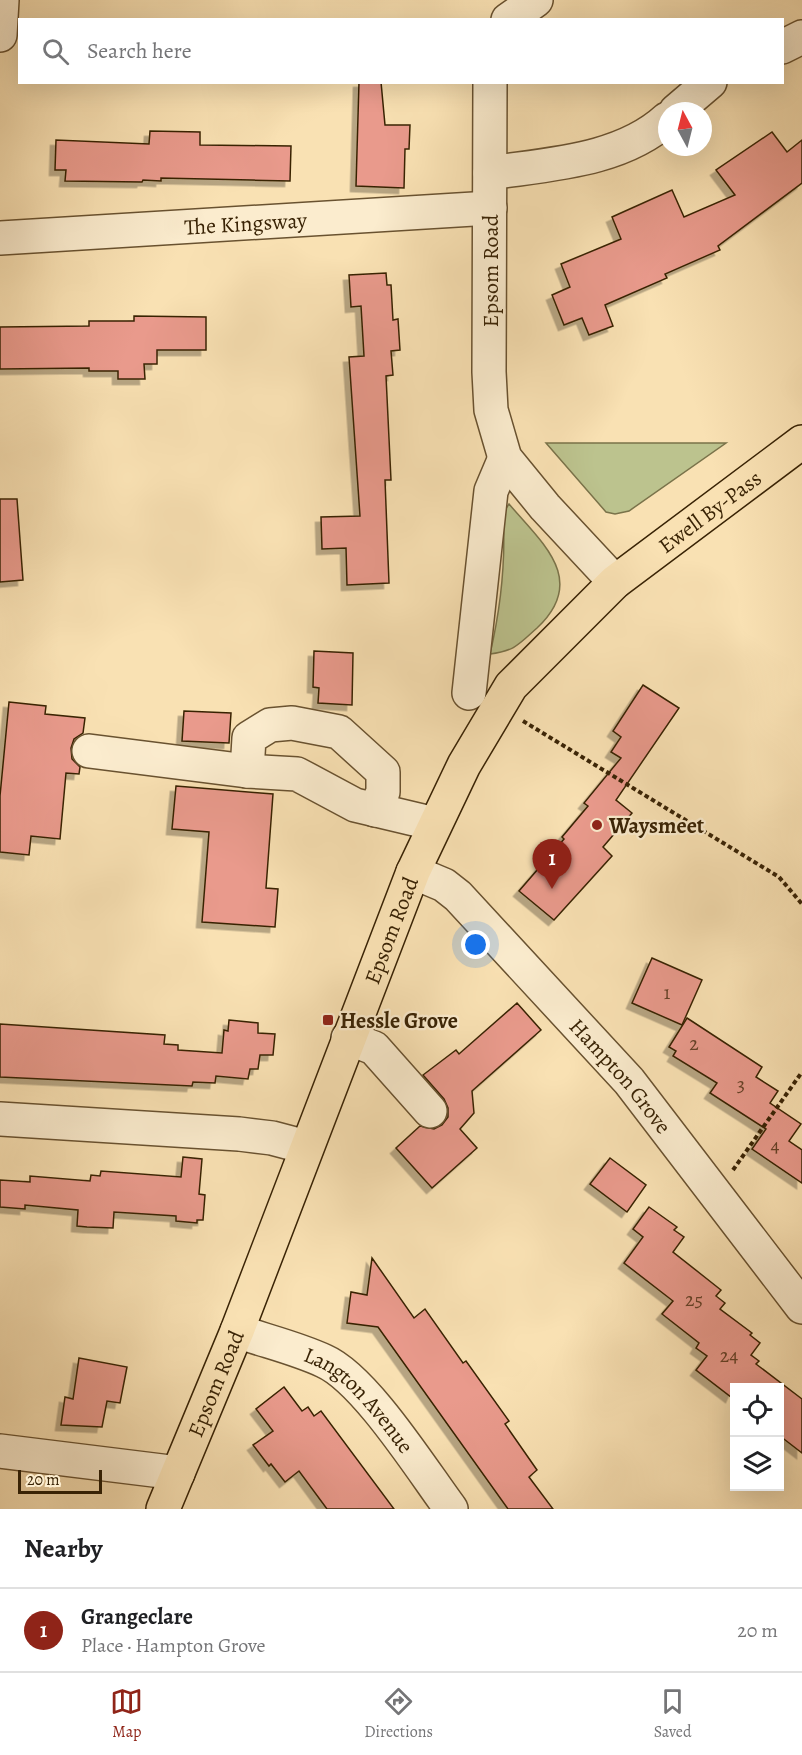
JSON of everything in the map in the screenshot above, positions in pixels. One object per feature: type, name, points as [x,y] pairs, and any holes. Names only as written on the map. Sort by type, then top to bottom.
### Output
[{"type":"highway","name":"Ewell By-Pass","points":[[615,582],[802,442]]},
{"type":"highway","name":"Epsom Road","points":[[163,1509],[237,1331],[348,1038],[413,872],[435,824],[464,765],[512,686],[615,582]]},
{"type":"street","points":[[0,35],[2,0]]},
{"type":"street","points":[[492,18],[493,0]]},
{"type":"street","points":[[511,18],[536,0]]},
{"type":"street","points":[[784,46],[802,37]]},
{"type":"street","name":"Epsom Road","points":[[490,84],[491,410],[496,436],[505,458],[545,507],[615,582]]},
{"type":"street","points":[[687,102],[708,84]]},
{"type":"street","points":[[490,173],[597,154],[633,143],[658,125]]},
{"type":"street","name":"The Kingsway","points":[[0,238],[490,208]]},
{"type":"street","points":[[469,693],[491,491],[505,458]]},
{"type":"street","points":[[247,771],[249,738],[270,725],[292,723],[339,732],[383,772],[383,792],[375,810]]},
{"type":"street","points":[[89,751],[247,771],[297,774],[355,805],[435,824]]},
{"type":"street","name":"Hampton Grove","points":[[413,872],[444,885],[458,896],[629,1081],[717,1192],[802,1307]]},
{"type":"street","points":[[348,1038],[374,1048],[430,1111]]},
{"type":"street","points":[[0,1119],[239,1134],[272,1138],[306,1147]]},
{"type":"street","name":"Langton Avenue","points":[[237,1331],[325,1361],[348,1376],[366,1395],[451,1509]]},
{"type":"street","points":[[0,1451],[178,1473]]},
{"type":"path","points":[[499,707],[779,877],[802,904]]},
{"type":"path","points":[[717,1192],[802,1072]]},
{"type":"green space","points":[[546,443],[726,443],[629,511],[615,514],[606,512]]},
{"type":"green space","points":[[509,504],[546,548],[555,563],[560,578],[559,594],[552,611],[526,638],[511,649],[490,654],[502,584],[503,513]]},
{"type":"building","points":[[359,84],[381,84],[385,125],[410,125],[409,149],[405,149],[404,188],[356,186]]},
{"type":"building","points":[[150,131],[200,132],[200,145],[291,146],[290,181],[161,178],[161,181],[143,180],[142,182],[65,181],[66,170],[55,170],[56,140],[149,144]]},
{"type":"building","points":[[772,132],[787,152],[802,140],[802,183],[718,246],[720,250],[665,274],[667,278],[605,305],[613,326],[589,335],[582,318],[564,325],[552,295],[570,287],[561,264],[621,239],[612,217],[672,190],[684,217],[735,195],[716,170]]},
{"type":"building","points":[[386,273],[387,285],[391,285],[393,320],[398,319],[400,350],[391,351],[393,375],[386,376],[391,480],[385,480],[389,583],[347,585],[346,548],[322,549],[321,517],[360,516],[349,357],[364,356],[361,306],[351,307],[349,275]]},
{"type":"building","points":[[134,316],[206,317],[206,350],[157,350],[157,364],[144,364],[145,379],[118,379],[118,371],[89,371],[89,368],[0,369],[0,327],[89,326],[89,321],[134,321]]},
{"type":"building","points":[[0,499],[17,499],[23,580],[0,582]]},
{"type":"building","points":[[314,651],[353,653],[352,705],[318,703],[319,688],[313,687]]},
{"type":"building","points":[[643,685],[679,708],[616,800],[632,813],[603,847],[612,856],[554,920],[519,891],[564,839],[562,837],[588,806],[584,803],[621,758],[611,752],[621,737],[613,731]]},
{"type":"building","points":[[9,702],[46,706],[45,714],[85,718],[83,733],[74,739],[71,748],[72,759],[80,767],[79,774],[66,773],[60,839],[31,836],[29,855],[0,852],[0,796]]},
{"type":"building","points":[[184,711],[231,713],[229,743],[182,741]]},
{"type":"building","points":[[176,786],[273,794],[266,888],[278,889],[275,927],[202,922],[209,832],[172,829]]},
{"type":"building","points":[[652,958],[702,980],[682,1025],[632,1003]]},
{"type":"building","points":[[517,1003],[541,1030],[472,1091],[474,1113],[460,1129],[477,1148],[432,1188],[396,1148],[420,1126],[434,1129],[442,1125],[448,1117],[448,1108],[444,1099],[423,1075],[456,1050],[459,1054]]},
{"type":"building","points":[[687,1018],[762,1067],[756,1077],[778,1091],[770,1103],[801,1124],[789,1141],[802,1150],[802,1183],[752,1149],[766,1129],[710,1093],[717,1083],[673,1056],[676,1051],[669,1047]]},
{"type":"building","points":[[229,1020],[258,1023],[258,1033],[275,1034],[273,1055],[260,1055],[258,1069],[250,1069],[248,1079],[216,1076],[215,1083],[193,1082],[192,1086],[0,1077],[0,1024],[165,1035],[164,1044],[178,1045],[178,1050],[222,1053],[224,1030],[228,1031]]},
{"type":"building","points":[[183,1157],[202,1159],[199,1194],[205,1195],[203,1220],[197,1220],[197,1223],[176,1221],[176,1216],[114,1212],[113,1228],[87,1227],[77,1226],[78,1210],[25,1205],[25,1209],[0,1207],[0,1180],[30,1182],[30,1176],[90,1181],[91,1175],[100,1176],[101,1171],[181,1177]]},
{"type":"building","points":[[610,1158],[646,1185],[627,1212],[590,1184]]},
{"type":"building","points":[[649,1207],[677,1227],[674,1230],[684,1237],[673,1252],[721,1290],[716,1296],[725,1303],[720,1309],[752,1333],[750,1335],[760,1343],[751,1355],[759,1361],[756,1364],[781,1383],[730,1383],[730,1396],[696,1370],[707,1356],[696,1348],[699,1343],[662,1314],[673,1301],[624,1263],[643,1237],[633,1229]]},
{"type":"building","points":[[372,1258],[414,1318],[425,1309],[463,1363],[466,1361],[509,1421],[505,1424],[537,1470],[529,1477],[553,1509],[508,1509],[378,1327],[347,1323],[351,1292],[367,1295]]},
{"type":"building","points":[[79,1358],[127,1367],[120,1403],[107,1401],[102,1427],[61,1425],[65,1397],[73,1399]]},
{"type":"building","points":[[784,1385],[802,1399],[802,1453],[784,1439]]},
{"type":"building","points":[[284,1387],[302,1411],[308,1407],[314,1416],[321,1411],[394,1509],[327,1509],[299,1471],[285,1482],[271,1464],[269,1466],[253,1445],[273,1431],[256,1409]]},
{"type":"place","name":"Waysmeet","points":[[597,825]]},
{"type":"place","name":"Grangeclare","points":[[552,889]]},
{"type":"place","name":"Hessle Grove","points":[[328,1020]]}]
